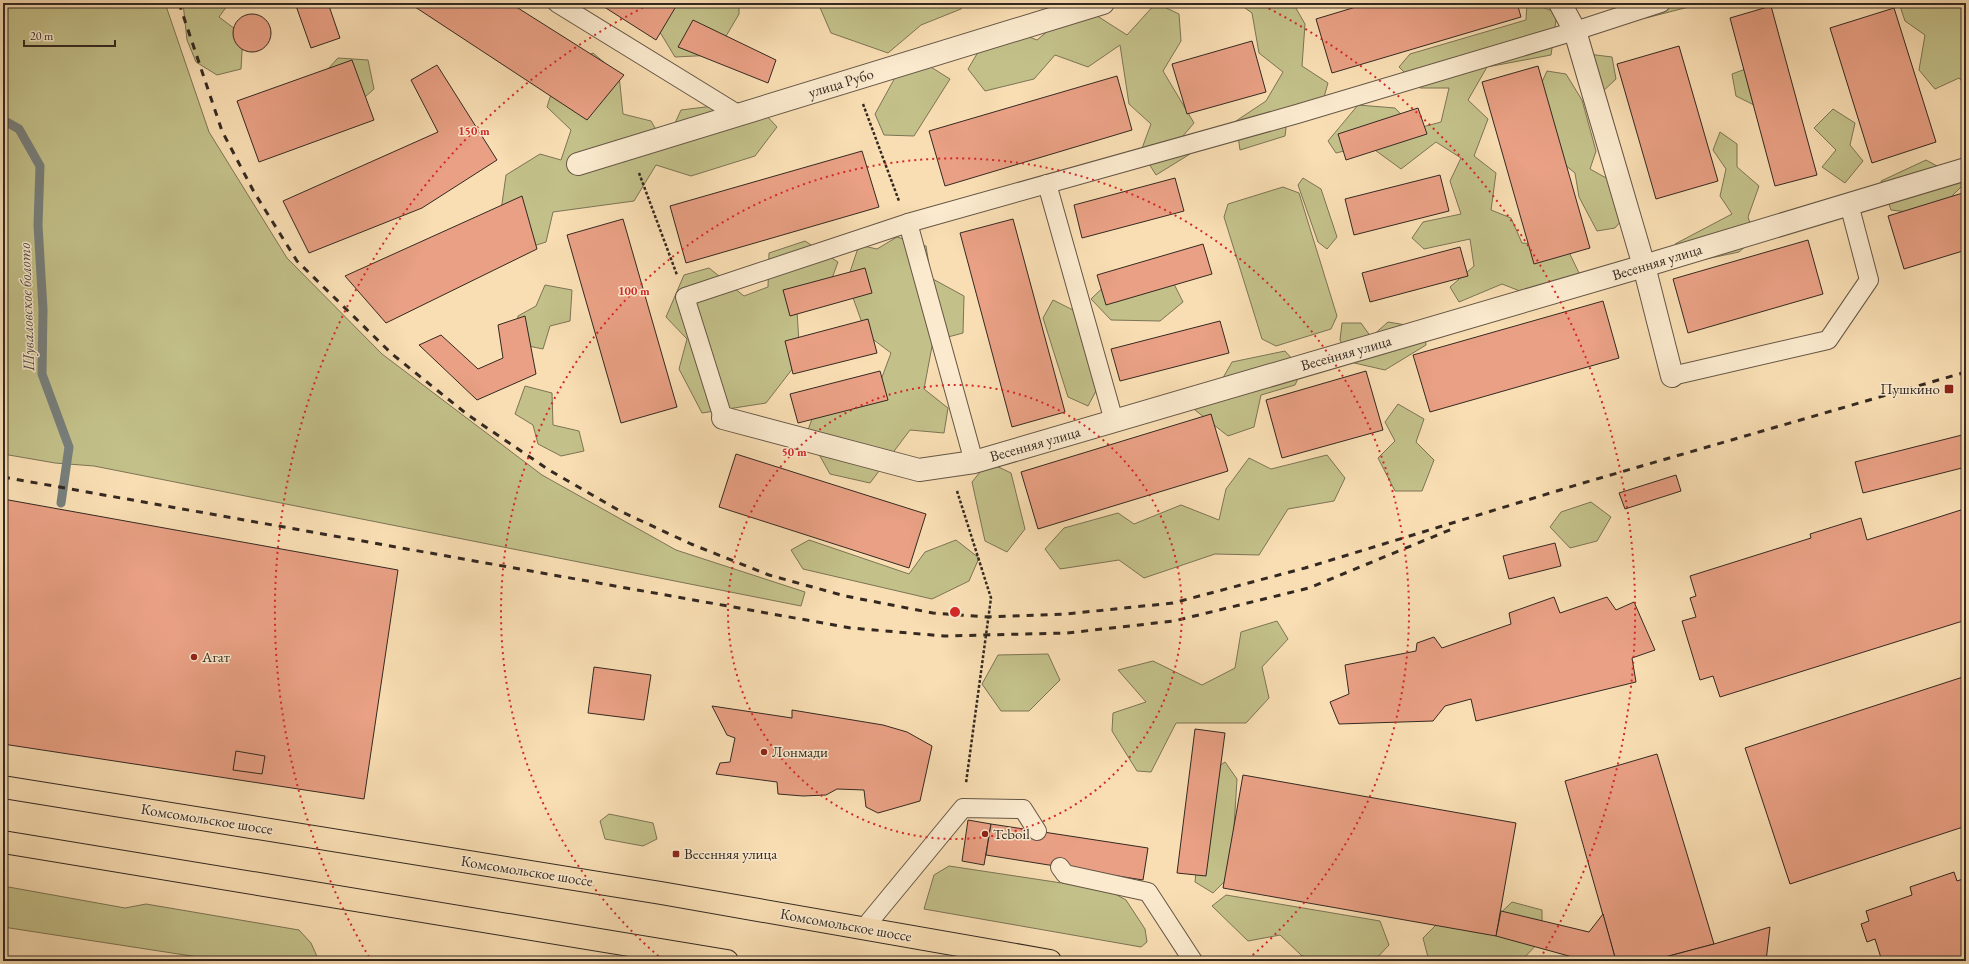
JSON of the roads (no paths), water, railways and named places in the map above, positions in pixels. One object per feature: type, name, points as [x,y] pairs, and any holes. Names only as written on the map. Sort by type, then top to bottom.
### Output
[{"type":"main road","name":"Комсомольское шоссе","points":[[3,787],[601,883],[1050,961]]},
{"type":"main road","points":[[3,842],[727,961]]},
{"type":"street","name":"улица Рубо","points":[[578,164],[1103,3]]},
{"type":"street","points":[[1560,3],[1575,31],[1644,266],[1672,376]]},
{"type":"street","name":"Весенняя улица","points":[[722,418],[919,470],[974,462],[1644,266],[1966,169]]},
{"type":"lane","points":[[557,3],[739,115]]},
{"type":"lane","points":[[722,418],[686,297],[908,223],[1297,114],[1575,31],[1661,3]]},
{"type":"lane","points":[[1047,184],[1114,421]]},
{"type":"lane","points":[[1672,376],[1828,340],[1870,280],[1849,204]]},
{"type":"lane","points":[[908,223],[974,462]]},
{"type":"lane","points":[[864,928],[963,808],[1023,809],[1037,831]]},
{"type":"lane","points":[[1060,867],[1064,874],[1148,892],[1193,961]]},
{"type":"waterway","name":"Шуваловское болото","points":[[3,120],[19,129],[40,166],[38,225],[43,309],[42,374],[69,447],[61,503]]},
{"type":"railway","points":[[179,3],[222,131],[254,192],[297,261],[392,354],[468,415],[549,470],[620,511],[691,544],[769,575],[845,596],[933,613],[988,617],[1066,614],[1173,603],[1305,568],[1583,483],[1966,372]]},
{"type":"railway","points":[[3,477],[851,628],[944,636],[1067,633],[1174,621],[1309,588],[1452,529]]},
{"type":"place","name":"Пушкино","points":[[1949,389]]},
{"type":"place","name":"Агат","points":[[194,657]]},
{"type":"place","name":"Лонмади","points":[[764,752]]},
{"type":"place","name":"Teboil","points":[[985,834]]},
{"type":"place","name":"Весенняя улица","points":[[676,854]]}]
